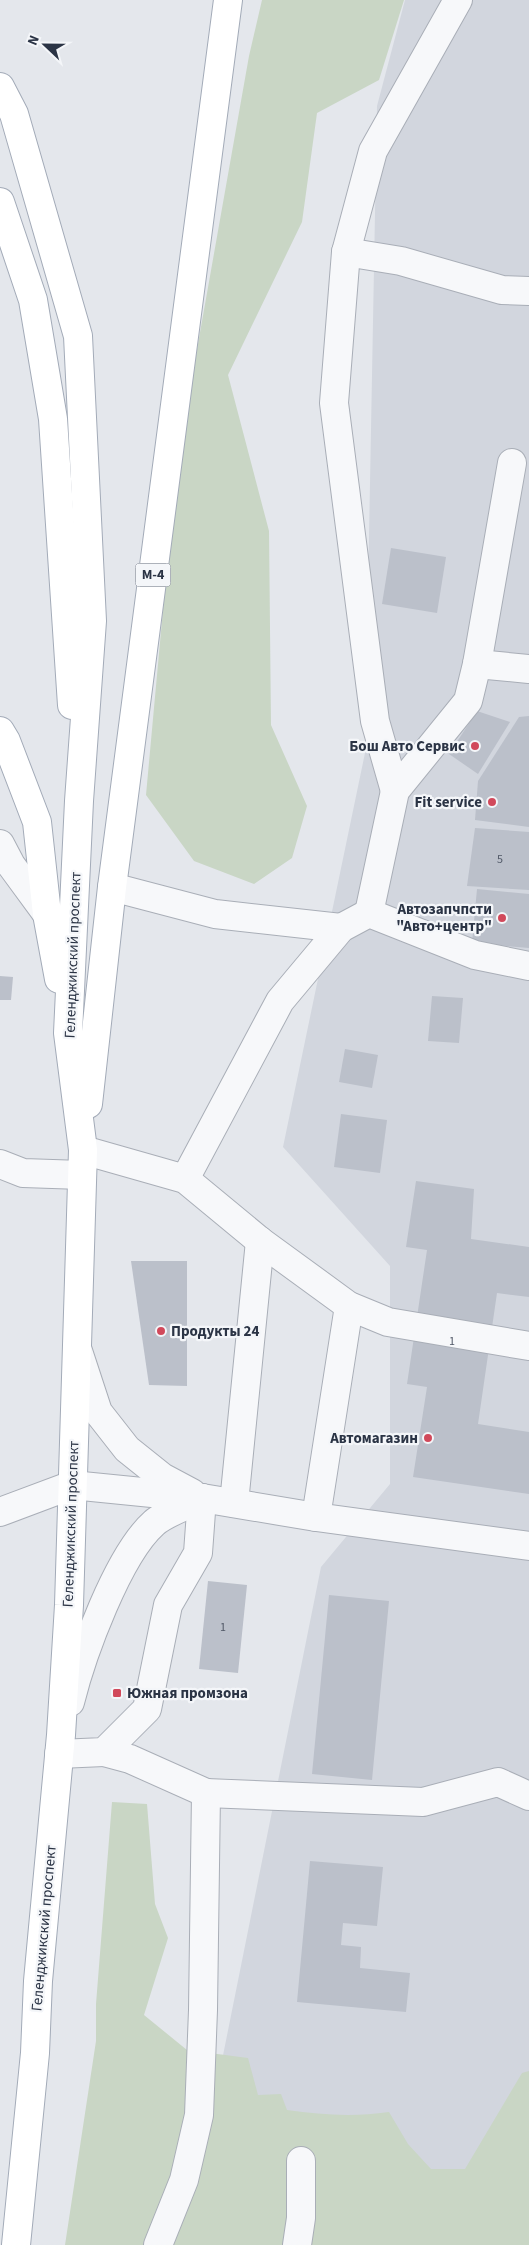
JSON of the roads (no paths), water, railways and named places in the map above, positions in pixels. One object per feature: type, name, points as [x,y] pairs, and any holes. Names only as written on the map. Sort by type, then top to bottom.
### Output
[{"type":"main road","name":"М-4","points":[[82,1163],[112,886],[228,0]]},
{"type":"main road","points":[[0,87],[14,114],[78,336],[92,621],[79,801]]},
{"type":"main road","points":[[0,202],[33,300],[53,419],[79,801]]},
{"type":"main road","points":[[0,731],[6,741],[37,822],[47,914],[68,1032]]},
{"type":"main road","name":"Геленджикский проспект","points":[[16,2245],[35,2053],[38,1981],[60,1744],[69,1604],[82,1163],[68,1032],[79,801]]},
{"type":"street","points":[[395,791],[375,721],[334,403],[346,252],[373,151],[458,0]]},
{"type":"street","points":[[346,252],[401,261],[502,290],[529,291]]},
{"type":"street","points":[[185,1179],[280,1001],[341,928],[369,913],[395,791],[468,701],[477,664],[512,462]]},
{"type":"street","points":[[477,664],[529,669]]},
{"type":"street","points":[[0,844],[11,865],[47,914]]},
{"type":"street","points":[[112,886],[216,914],[341,928]]},
{"type":"street","points":[[369,913],[474,955],[529,966]]},
{"type":"street","points":[[0,1164],[23,1173],[82,1163],[185,1179],[260,1241],[349,1306],[388,1322],[529,1346]]},
{"type":"street","points":[[234,1503],[260,1241]]},
{"type":"street","points":[[316,1518],[349,1306]]},
{"type":"street","points":[[76,1346],[98,1412],[127,1449],[162,1477],[202,1498]]},
{"type":"street","points":[[0,1513],[72,1485],[202,1498],[316,1518],[529,1546]]},
{"type":"street","points":[[202,1498],[155,1522],[126,1558],[80,1664],[60,1744],[130,1759],[206,1793],[422,1802],[498,1782],[529,1796]]},
{"type":"street","points":[[104,1752],[147,1709],[168,1605],[198,1553],[202,1498]]},
{"type":"street","points":[[158,2245],[184,2180],[199,2115],[203,2010],[206,1793]]},
{"type":"street","points":[[297,2245],[301,2218],[301,2160]]},
{"type":"place","name":"Бош Авто Сервис","points":[[475,746]]},
{"type":"place","name":"Fit service","points":[[492,802]]},
{"type":"place","name":"Автозапчпсти \"Авто+центр\"","points":[[502,918]]},
{"type":"place","name":"Продукты 24","points":[[161,1331]]},
{"type":"place","name":"Автомагазин","points":[[428,1438]]},
{"type":"place","name":"Южная промзона","points":[[117,1693]]}]
